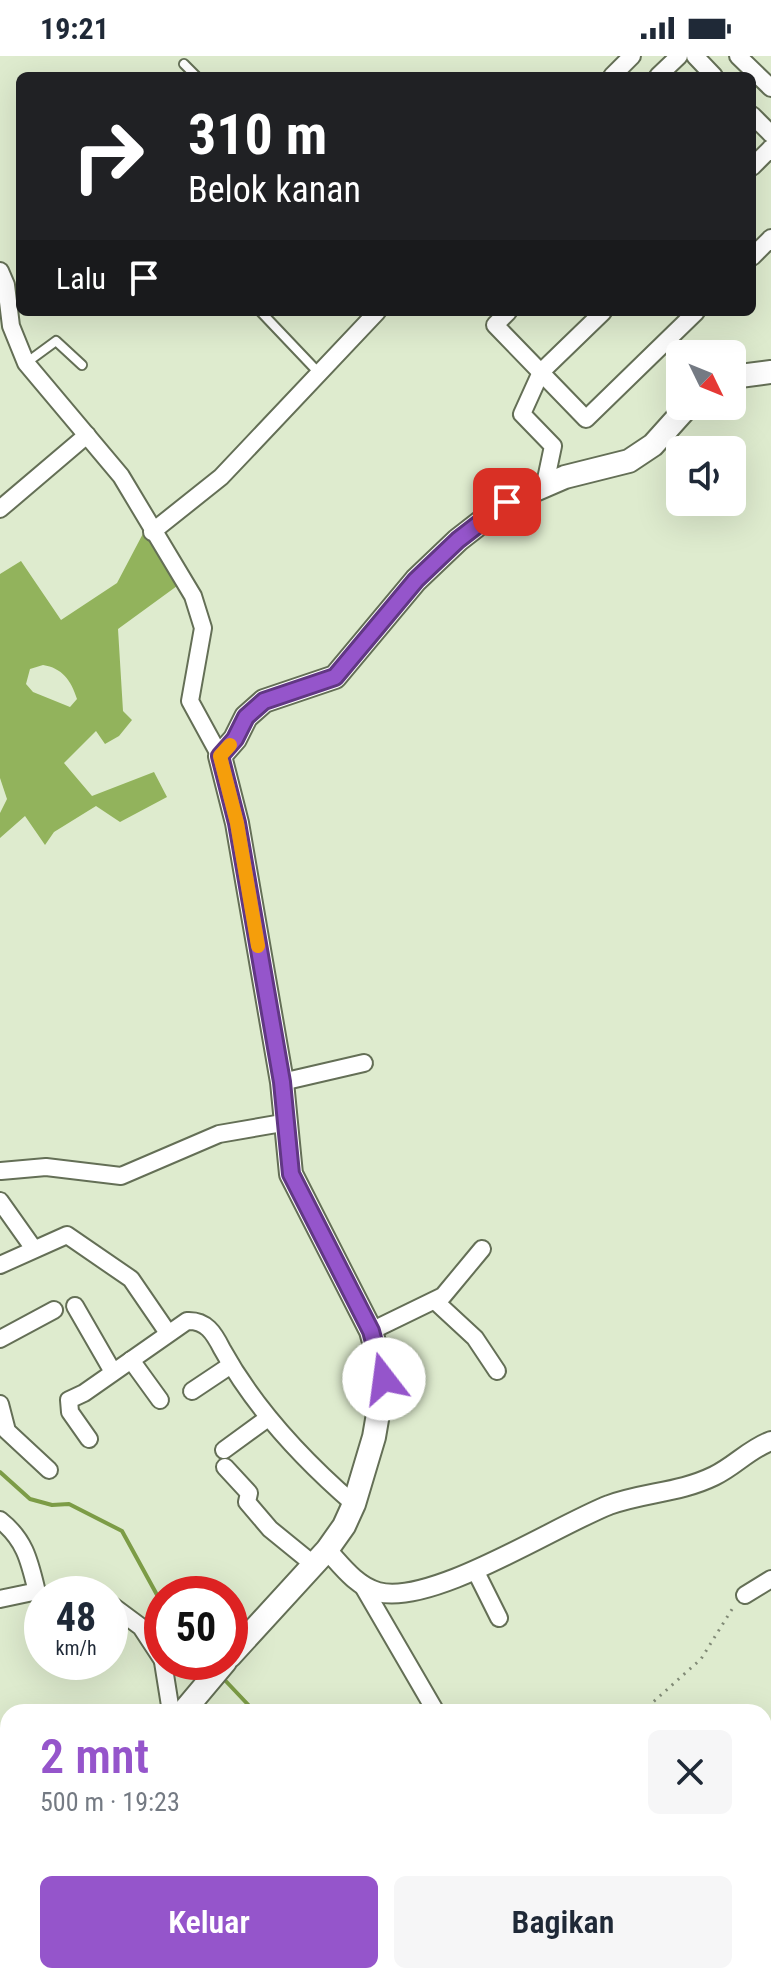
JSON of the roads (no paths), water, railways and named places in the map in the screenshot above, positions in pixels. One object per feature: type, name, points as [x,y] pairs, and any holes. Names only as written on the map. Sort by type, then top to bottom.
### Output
[{"type":"main road","points":[[746,375],[771,372]]},
{"type":"main road","points":[[248,1634],[320,1557],[354,1504],[384,1392],[382,1366],[371,1331],[295,1184],[282,1082],[237,823],[220,756],[254,709],[274,696],[335,677],[388,610],[458,540],[507,502],[545,484],[629,461],[653,445],[675,420]]},
{"type":"main road","points":[[187,1704],[209,1680]]},
{"type":"street","points":[[616,72],[632,56]]},
{"type":"street","points":[[662,72],[679,56]]},
{"type":"street","points":[[695,56],[710,72]]},
{"type":"street","points":[[738,56],[754,72]]},
{"type":"street","points":[[756,73],[771,88]]},
{"type":"street","points":[[756,119],[771,134]]},
{"type":"street","points":[[756,163],[771,148]]},
{"type":"street","points":[[756,253],[771,238]]},
{"type":"street","points":[[0,271],[6,285],[7,340],[131,492],[152,532],[193,596],[203,628],[190,701],[220,756]]},
{"type":"street","points":[[152,532],[221,477],[373,316]]},
{"type":"street","points":[[504,316],[495,325],[586,419],[692,316]]},
{"type":"street","points":[[545,484],[553,446],[522,414],[541,372],[599,316]]},
{"type":"street","points":[[0,509],[87,435]]},
{"type":"street","points":[[282,1082],[364,1063]]},
{"type":"street","points":[[1,1171],[46,1167],[121,1176],[219,1134],[288,1122]]},
{"type":"street","points":[[0,1201],[34,1249]]},
{"type":"street","points":[[0,1265],[67,1235],[131,1279],[168,1333]]},
{"type":"street","points":[[371,1331],[435,1301],[456,1284],[482,1249]]},
{"type":"street","points":[[435,1301],[475,1338],[497,1371]]},
{"type":"street","points":[[75,1306],[113,1372]]},
{"type":"street","points":[[0,1339],[54,1310]]},
{"type":"street","points":[[89,1439],[70,1412],[69,1400],[187,1321],[197,1320],[213,1330],[231,1365],[268,1418],[319,1474],[354,1504]]},
{"type":"street","points":[[131,1360],[160,1400]]},
{"type":"street","points":[[192,1391],[231,1365]]},
{"type":"street","points":[[0,1404],[7,1431],[49,1470]]},
{"type":"street","points":[[268,1418],[224,1459],[249,1493],[247,1502],[261,1520],[361,1583],[378,1592],[390,1593],[429,1586],[475,1570],[606,1507],[676,1492],[705,1480],[771,1441]]},
{"type":"street","points":[[0,1520],[19,1538],[27,1551],[36,1588],[33,1592],[0,1599]]},
{"type":"street","points":[[0,1542],[19,1538]]},
{"type":"street","points":[[475,1570],[499,1618]]},
{"type":"street","points":[[745,1595],[771,1579]]},
{"type":"street","points":[[361,1583],[431,1704]]},
{"type":"street","points":[[128,1617],[144,1632]]},
{"type":"street","points":[[170,1680],[180,1704]]},
{"type":"lane","points":[[184,64],[192,72]]},
{"type":"lane","points":[[265,316],[318,372]]},
{"type":"lane","points":[[26,363],[56,341],[82,365]]},
{"type":"waterway","points":[[0,1472],[30,1499],[52,1505],[69,1504],[122,1531],[147,1576]]},
{"type":"waterway","points":[[225,1680],[247,1704]]}]
